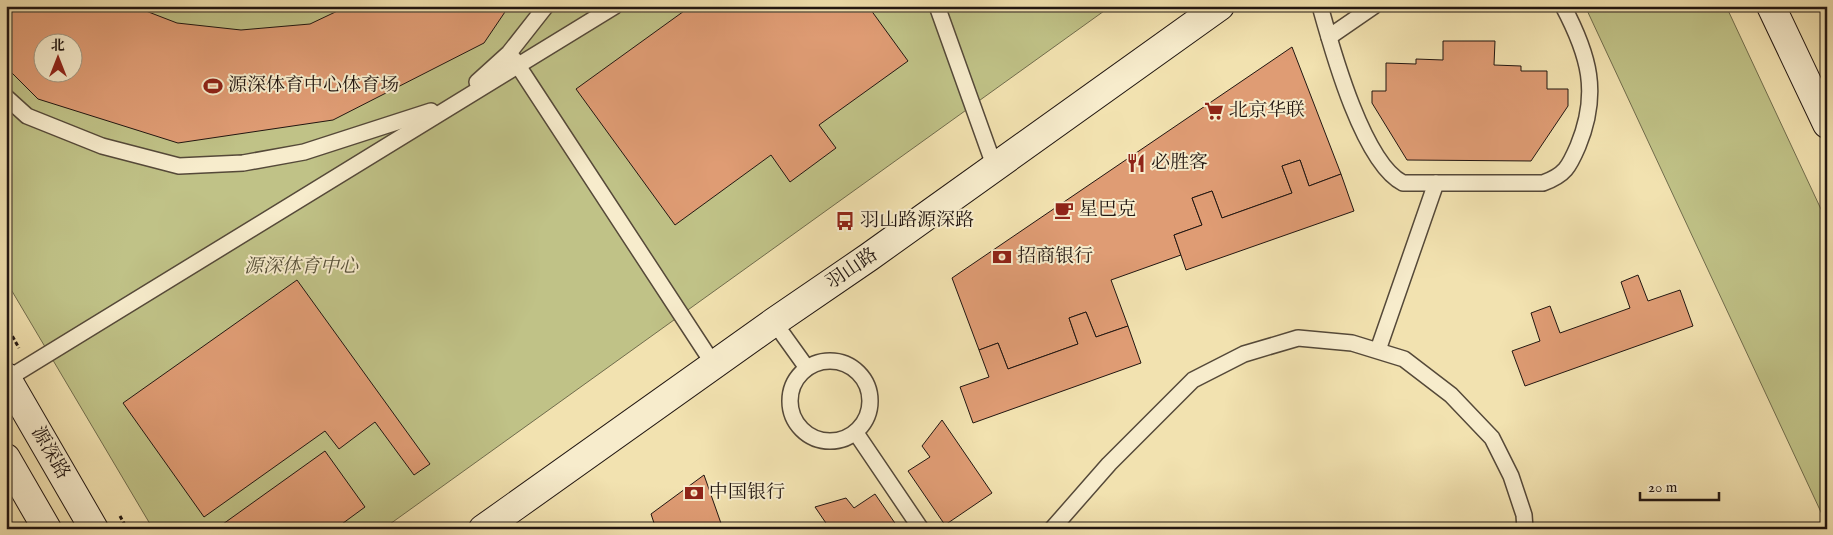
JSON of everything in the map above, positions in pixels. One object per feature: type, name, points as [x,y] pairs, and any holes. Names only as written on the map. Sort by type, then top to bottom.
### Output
[{"type":"street","name":"羽山路","points":[[483,529],[995,168],[1220,6]]},
{"type":"street","points":[[1771,6],[1827,124]]},
{"type":"street","name":"源深路","points":[[7,378],[94,529]]},
{"type":"street","points":[[6,458],[47,529]]},
{"type":"lane","points":[[6,97],[27,116],[102,146],[179,166],[243,163],[304,152],[453,104],[509,53],[546,6]]},
{"type":"lane","points":[[7,378],[615,6]]},
{"type":"lane","points":[[937,6],[995,168]]},
{"type":"lane","points":[[1320,6],[1353,111],[1387,171],[1395,179],[1403,182],[1436,183],[1543,183],[1558,177],[1570,165],[1583,133],[1591,100],[1585,58],[1578,35],[1563,6]]},
{"type":"lane","points":[[1329,37],[1374,6]]},
{"type":"lane","points":[[509,53],[714,365]]},
{"type":"lane","points":[[1378,350],[1436,183]]},
{"type":"lane","points":[[774,322],[807,368]]},
{"type":"lane","points":[[1052,529],[1109,464],[1193,380],[1244,354],[1298,338],[1352,343],[1404,359],[1443,389],[1492,438],[1512,476],[1525,529]]},
{"type":"lane","points":[[833,361],[847,364],[867,382],[871,396],[870,410],[865,423],[856,433],[832,442],[819,440],[807,434],[798,425],[792,414],[791,395],[798,377],[807,368],[819,362],[833,361]]},
{"type":"lane","points":[[856,433],[921,529]]},
{"type":"path","points":[[6,519],[12,529]]},
{"type":"green space","name":"源深体育中心","points":[[6,6],[1111,6],[383,529],[153,529],[6,281]]},
{"type":"green space","points":[[1585,6],[1726,6],[1827,222],[1827,525]]},
{"type":"building","name":"源深体育中心体育场","points":[[6,6],[133,6],[177,23],[241,30],[310,24],[348,6],[509,6],[484,43],[333,120],[178,143],[38,99],[6,67]]},
{"type":"building","points":[[691,6],[868,6],[908,61],[819,125],[836,148],[790,182],[771,155],[675,225],[576,89]]},
{"type":"building","points":[[1443,41],[1495,41],[1494,65],[1521,66],[1521,71],[1547,71],[1547,89],[1568,89],[1568,106],[1531,161],[1407,160],[1372,103],[1372,91],[1386,91],[1386,63],[1416,64],[1416,59],[1443,60]]},
{"type":"building","points":[[1292,47],[1341,174],[1309,186],[1300,160],[1282,166],[1292,193],[1222,218],[1212,191],[1192,198],[1202,225],[1174,235],[1181,255],[1111,280],[1128,326],[1096,337],[1086,312],[1069,318],[1078,344],[1008,369],[998,343],[979,350],[952,278]]},
{"type":"building","points":[[1300,160],[1309,186],[1341,174],[1354,211],[1186,270],[1174,235],[1202,225],[1192,198],[1212,191],[1222,218],[1292,193],[1282,166]]},
{"type":"building","points":[[1638,275],[1648,301],[1680,290],[1693,326],[1525,386],[1512,351],[1540,341],[1531,313],[1550,306],[1560,333],[1630,308],[1621,282]]},
{"type":"building","points":[[297,280],[430,464],[414,475],[375,422],[339,449],[325,431],[204,517],[123,403]]},
{"type":"building","points":[[1086,312],[1096,337],[1128,326],[1141,363],[973,423],[960,387],[989,377],[979,350],[998,343],[1008,369],[1078,344],[1069,318]]},
{"type":"building","points":[[942,420],[992,493],[945,525],[908,471],[930,457],[922,446]]},
{"type":"building","points":[[325,451],[365,507],[335,529],[216,529]]},
{"type":"building","points":[[704,475],[723,529],[656,529],[651,514]]},
{"type":"building","points":[[875,494],[899,529],[830,529],[815,507],[846,498],[854,508]]},
{"type":"place","name":"源深体育中心体育场","points":[[213,86]]},
{"type":"place","name":"北京华联","points":[[1214,111]]},
{"type":"place","name":"必胜客","points":[[1136,163]]},
{"type":"place","name":"星巴克","points":[[1064,210]]},
{"type":"place","name":"羽山路源深路","points":[[845,221]]},
{"type":"place","name":"招商银行","points":[[1002,257]]},
{"type":"place","name":"中国银行","points":[[694,493]]}]
